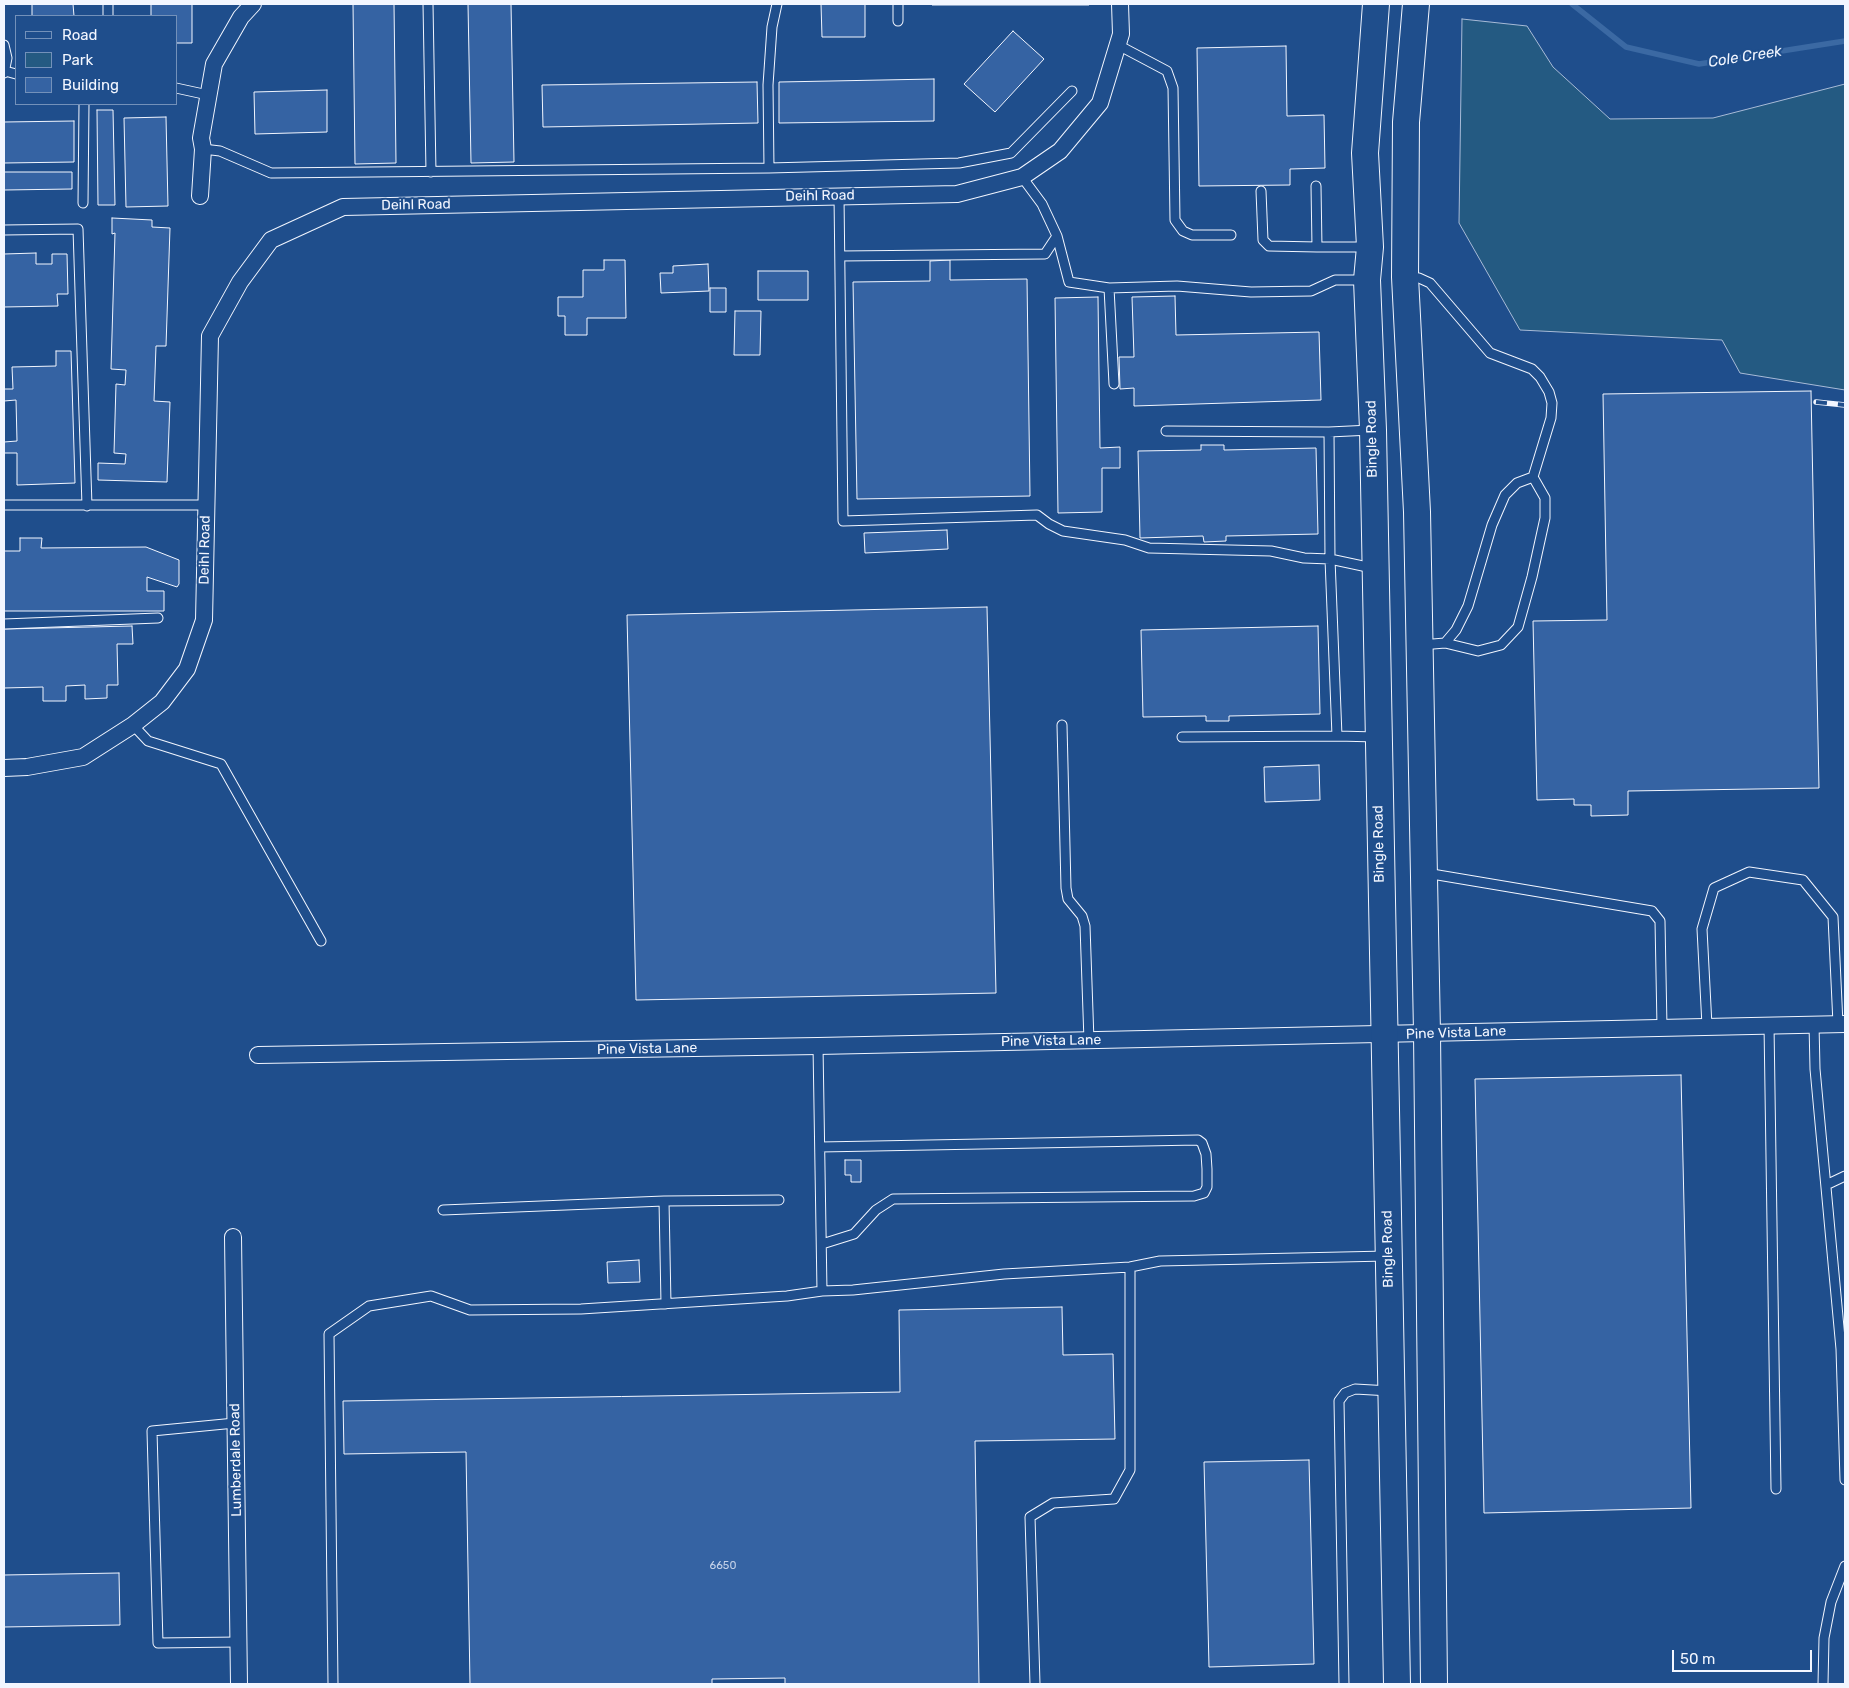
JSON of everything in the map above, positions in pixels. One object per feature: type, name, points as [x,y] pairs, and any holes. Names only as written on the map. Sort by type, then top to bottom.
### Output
[{"type":"main road","name":"Bingle Road","points":[[1376,4],[1365,153],[1370,247],[1367,280],[1373,430],[1377,737],[1397,1684]]},
{"type":"main road","points":[[1416,4],[1406,122],[1405,277],[1417,512],[1418,645],[1427,1033],[1434,1684]]},
{"type":"main road","points":[[1367,280],[1405,277]]},
{"type":"main road","points":[[1376,647],[1418,645]]},
{"type":"main road","points":[[1392,1391],[1430,1390]]},
{"type":"street","points":[[200,196],[203,149],[201,138],[214,64],[241,17],[253,4]]},
{"type":"street","name":"Deihl Road","points":[[4,768],[26,767],[83,757],[133,725],[162,702],[186,669],[204,620],[210,336],[240,282],[272,240],[343,207],[957,194],[1022,177],[1060,151],[1100,103],[1121,34],[1120,4]]},
{"type":"street","name":"Pine Vista Lane","points":[[258,1055],[1089,1041],[1842,1024]]},
{"type":"street","name":"Lumberdale Road","points":[[233,1237],[238,1684]]},
{"type":"lane","points":[[428,4],[431,172]]},
{"type":"lane","points":[[770,168],[768,85],[772,27],[777,4]]},
{"type":"lane","points":[[898,4],[898,21]]},
{"type":"lane","points":[[4,45],[7,58],[4,72]]},
{"type":"lane","points":[[1118,45],[1167,71],[1173,88],[1174,220],[1183,231],[1192,235],[1231,235]]},
{"type":"lane","points":[[178,88],[208,95]]},
{"type":"lane","points":[[203,149],[220,151],[271,173],[770,168],[959,163],[1011,153],[1072,91]]},
{"type":"lane","points":[[83,202],[84,105]]},
{"type":"lane","points":[[1022,177],[1042,204],[1057,236],[1069,282],[1109,288],[1177,286],[1250,292],[1311,291],[1335,280],[1367,280]]},
{"type":"lane","points":[[1316,186],[1317,247]]},
{"type":"lane","points":[[1261,191],[1263,240],[1269,246],[1370,247]]},
{"type":"lane","points":[[839,196],[843,521],[1037,515],[1048,524],[1063,531],[1125,540],[1149,548],[1270,551],[1304,558],[1330,559],[1374,568]]},
{"type":"lane","points":[[4,230],[78,229],[87,506]]},
{"type":"lane","points":[[840,256],[1046,254],[1057,236]]},
{"type":"lane","points":[[1405,277],[1419,278],[1430,283],[1495,357],[1524,365],[1540,377],[1549,392],[1552,403],[1551,418],[1533,477],[1545,498],[1545,518],[1518,627],[1501,644],[1478,651],[1445,643],[1418,645]]},
{"type":"lane","points":[[1109,288],[1114,384]]},
{"type":"lane","points":[[1166,431],[1329,432],[1373,430]]},
{"type":"lane","points":[[1329,432],[1330,559],[1337,736]]},
{"type":"lane","points":[[1445,643],[1456,630],[1468,606],[1492,525],[1505,494],[1518,483],[1533,477]]},
{"type":"lane","points":[[4,505],[206,505]]},
{"type":"lane","points":[[4,624],[158,618]]},
{"type":"lane","points":[[133,725],[148,740],[220,764],[322,941]]},
{"type":"lane","points":[[1062,725],[1066,888],[1068,899],[1082,916],[1086,926],[1089,1041]]},
{"type":"lane","points":[[1182,738],[1377,737]]},
{"type":"lane","points":[[1708,1026],[1702,928],[1714,888],[1749,872],[1803,880],[1833,917],[1842,1024]]},
{"type":"lane","points":[[1423,873],[1652,911],[1660,921],[1662,1027]]},
{"type":"lane","points":[[1814,1024],[1815,1069],[1843,1349],[1845,1480]]},
{"type":"lane","points":[[1769,1025],[1776,1489]]},
{"type":"lane","points":[[818,1046],[822,1291]]},
{"type":"lane","points":[[820,1147],[1198,1140],[1202,1143],[1206,1154],[1207,1169],[1207,1187],[1204,1193],[1194,1196],[893,1199],[876,1210],[854,1234],[822,1244]]},
{"type":"lane","points":[[1826,1184],[1845,1176]]},
{"type":"lane","points":[[443,1210],[664,1201],[779,1200]]},
{"type":"lane","points":[[664,1201],[666,1304]]},
{"type":"lane","points":[[333,1684],[329,1334],[369,1306],[431,1296],[470,1310],[581,1309],[853,1290],[1004,1274],[1130,1267],[1160,1261],[1389,1256]]},
{"type":"lane","points":[[1035,1684],[1030,1517],[1053,1503],[1114,1499],[1130,1470],[1130,1267]]},
{"type":"lane","points":[[1344,1684],[1339,1401],[1345,1393],[1355,1389],[1392,1391]]},
{"type":"lane","points":[[235,1423],[152,1431],[158,1643],[238,1642]]},
{"type":"lane","points":[[1823,1684],[1824,1638],[1830,1602],[1845,1566]]},
{"type":"green space","points":[[1462,19],[1527,26],[1553,67],[1610,119],[1713,118],[1845,84],[1845,390],[1740,373],[1722,340],[1520,330],[1459,223]]},
{"type":"building","points":[[32,4],[73,4],[74,15],[32,15]]},
{"type":"building","points":[[151,4],[192,4],[192,43],[178,43],[178,15],[151,15]]},
{"type":"building","points":[[353,4],[394,4],[396,163],[355,164]]},
{"type":"building","points":[[468,4],[511,4],[514,162],[471,163]]},
{"type":"building","points":[[821,4],[865,4],[865,37],[822,37]]},
{"type":"building","points":[[1089,4],[1089,5],[932,5]]},
{"type":"building","points":[[1013,31],[1044,59],[995,112],[964,84]]},
{"type":"building","points":[[1286,46],[1287,116],[1324,115],[1325,168],[1290,169],[1290,185],[1199,186],[1197,48]]},
{"type":"building","points":[[934,79],[934,121],[779,123],[779,82]]},
{"type":"building","points":[[757,82],[758,123],[543,127],[542,85]]},
{"type":"building","points":[[327,90],[327,132],[255,134],[254,92]]},
{"type":"building","points":[[97,110],[113,110],[115,205],[98,205]]},
{"type":"building","points":[[166,117],[168,206],[126,207],[124,118]]},
{"type":"building","points":[[74,121],[74,162],[4,163],[4,122]]},
{"type":"building","points":[[4,172],[72,172],[72,189],[4,190]]},
{"type":"building","points":[[112,218],[152,220],[152,227],[170,228],[166,346],[156,346],[154,401],[170,402],[167,482],[98,480],[98,463],[125,464],[126,454],[114,453],[116,384],[125,385],[126,370],[111,369],[115,233],[112,234]]},
{"type":"building","points":[[36,253],[36,264],[52,264],[52,254],[67,254],[68,294],[57,294],[58,306],[4,307],[4,254]]},
{"type":"building","points":[[604,260],[625,260],[626,318],[587,318],[587,335],[565,335],[565,316],[558,316],[558,297],[583,297],[583,270],[604,270]]},
{"type":"building","points":[[950,260],[950,280],[1027,279],[1030,496],[857,499],[853,282],[930,281],[930,261]]},
{"type":"building","points":[[708,264],[709,291],[661,293],[660,273],[673,273],[673,266]]},
{"type":"building","points":[[758,271],[808,271],[808,300],[758,300]]},
{"type":"building","points":[[710,288],[726,288],[726,312],[710,312]]},
{"type":"building","points":[[1175,296],[1176,335],[1319,332],[1321,400],[1134,406],[1134,388],[1120,389],[1119,357],[1134,357],[1132,297]]},
{"type":"building","points":[[1098,297],[1100,448],[1120,447],[1120,468],[1102,468],[1102,512],[1058,513],[1055,298]]},
{"type":"building","points":[[735,311],[761,311],[760,355],[734,355]]},
{"type":"building","points":[[56,351],[71,351],[75,483],[17,485],[17,453],[4,453],[4,442],[17,441],[16,400],[4,401],[4,389],[13,389],[12,367],[56,366]]},
{"type":"building","points":[[1811,391],[1819,788],[1628,791],[1628,815],[1591,816],[1591,805],[1574,805],[1574,799],[1537,800],[1533,621],[1607,620],[1603,394]]},
{"type":"building","points":[[1201,445],[1224,445],[1224,450],[1316,448],[1318,534],[1226,536],[1226,541],[1204,542],[1203,536],[1140,538],[1138,451],[1201,450]]},
{"type":"building","points":[[947,530],[948,549],[865,553],[864,533]]},
{"type":"building","points":[[20,538],[42,538],[41,548],[146,547],[179,560],[179,584],[177,587],[147,577],[147,591],[164,591],[164,611],[4,611],[4,551],[20,551]]},
{"type":"building","points":[[987,607],[996,993],[636,1000],[627,615]]},
{"type":"building","points":[[132,626],[133,644],[117,644],[118,685],[107,685],[107,698],[85,699],[85,685],[66,686],[66,701],[43,701],[43,687],[4,688],[4,629]]},
{"type":"building","points":[[1318,626],[1320,714],[1229,716],[1229,721],[1206,721],[1206,716],[1143,717],[1141,630]]},
{"type":"building","points":[[1319,765],[1320,800],[1265,802],[1264,767]]},
{"type":"building","points":[[1681,1075],[1691,1508],[1484,1513],[1475,1079]]},
{"type":"building","points":[[845,1160],[861,1160],[861,1182],[851,1182],[851,1175],[845,1175]]},
{"type":"building","points":[[639,1260],[640,1282],[608,1283],[607,1262]]},
{"type":"building","points":[[1062,1307],[1063,1355],[1113,1354],[1115,1439],[975,1441],[979,1684],[785,1684],[785,1678],[712,1679],[712,1684],[470,1684],[466,1452],[344,1454],[343,1401],[900,1392],[899,1310]]},
{"type":"building","points":[[1309,1460],[1314,1664],[1209,1667],[1204,1462]]},
{"type":"building","points":[[119,1573],[120,1625],[4,1627],[4,1575]]},
{"type":"waterway","name":"Cole Creek","points":[[1572,4],[1626,47],[1699,64],[1845,41]]},
{"type":"railway","points":[[1816,402],[1845,405]]}]
